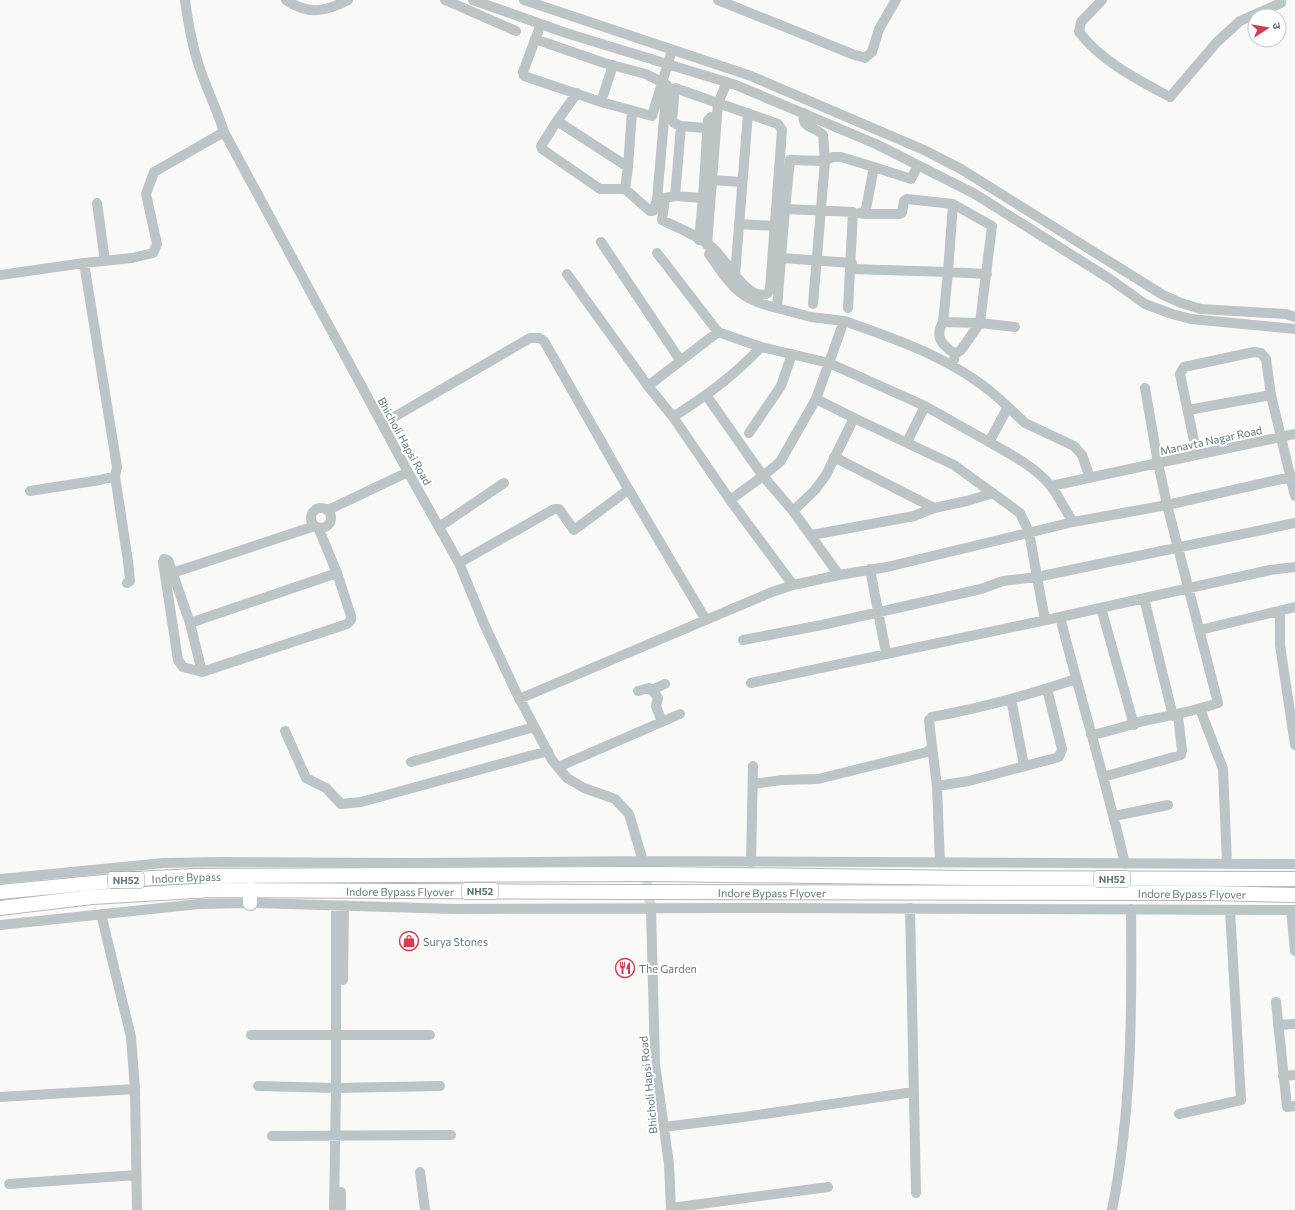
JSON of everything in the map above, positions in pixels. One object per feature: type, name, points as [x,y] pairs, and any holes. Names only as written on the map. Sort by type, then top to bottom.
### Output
[{"type":"highway","name":"Indore Bypass Flyover","points":[[255,881],[356,875],[633,874],[929,878],[1295,879]]},
{"type":"highway","name":"Indore Bypass","points":[[0,892],[135,879],[195,876],[255,881]]},
{"type":"highway","name":"Indore Bypass Flyover","points":[[255,881],[326,890],[1295,895]]},
{"type":"highway","name":"Indore Bypass","points":[[0,908],[92,897],[255,881]]},
{"type":"street","name":"Bhicholi Hapsi Road","points":[[185,0],[188,22],[199,66],[216,107],[224,132],[408,472],[459,563],[485,626],[519,699],[548,751],[567,778],[584,788],[615,799],[629,814],[643,861]]},
{"type":"street","points":[[286,0],[297,8],[311,11],[333,8],[348,0]]},
{"type":"street","points":[[445,0],[516,31]]},
{"type":"street","points":[[472,0],[541,24],[727,82],[876,144],[974,194],[1110,279],[1145,304],[1191,319],[1295,329]]},
{"type":"street","points":[[524,0],[540,2],[672,50],[750,76],[924,150],[960,169],[1163,295],[1181,303],[1201,309],[1286,314],[1295,317]]},
{"type":"street","points":[[718,0],[865,58],[872,52],[880,29],[896,0]]},
{"type":"street","points":[[1102,0],[1081,22],[1079,32],[1089,45],[1149,86],[1170,97],[1218,42],[1240,21],[1281,3],[1281,0]]},
{"type":"street","points":[[541,24],[523,72],[524,76],[601,102],[652,116],[672,50]]},
{"type":"street","points":[[535,39],[613,65],[646,74],[668,85],[655,208],[650,211],[625,190],[600,189],[542,149],[542,142],[576,94]]},
{"type":"street","points":[[601,102],[613,65]]},
{"type":"street","points":[[727,82],[718,103],[717,116],[712,128],[703,198],[705,246],[729,282],[744,297],[758,304],[811,317],[844,320],[907,343],[952,366],[991,390],[1025,423],[1074,446],[1082,455],[1090,478]]},
{"type":"street","points":[[703,198],[675,196],[665,198],[662,220],[718,254],[735,276],[748,289],[761,294],[768,292],[770,289],[782,130],[778,124],[675,88],[672,120],[676,125],[712,128]]},
{"type":"street","points":[[625,190],[632,111]]},
{"type":"street","points":[[735,276],[748,113]]},
{"type":"street","points":[[804,113],[804,123],[806,126],[823,135],[825,161],[812,304]]},
{"type":"street","points":[[557,121],[628,167]]},
{"type":"street","points":[[675,196],[681,126]]},
{"type":"street","points":[[705,246],[712,180],[712,128]]},
{"type":"street","points":[[0,275],[132,258],[153,253],[157,244],[146,194],[154,172],[224,132]]},
{"type":"street","points":[[777,308],[790,160],[825,161],[832,157],[841,157],[911,179],[918,165]]},
{"type":"street","points":[[864,214],[874,167]]},
{"type":"street","points":[[712,180],[742,182]]},
{"type":"street","points":[[785,209],[853,212],[864,214],[899,214],[902,213],[904,201],[907,199],[953,204],[992,226],[980,323],[961,350],[955,354],[952,366]]},
{"type":"street","points":[[97,203],[104,261]]},
{"type":"street","points":[[953,204],[943,322],[938,336],[942,346],[955,354]]},
{"type":"street","points":[[848,308],[853,212]]},
{"type":"street","points":[[739,224],[775,226]]},
{"type":"street","points":[[600,242],[680,360]]},
{"type":"street","points":[[656,253],[718,332],[761,347],[829,363],[924,406],[989,442],[1033,469],[1051,486],[1073,522]]},
{"type":"street","points":[[782,258],[851,266],[987,274]]},
{"type":"street","points":[[84,263],[117,468],[115,476],[130,581],[127,584]]},
{"type":"street","points":[[567,274],[648,386],[673,417],[730,500],[792,585]]},
{"type":"street","points":[[730,500],[780,462],[816,399],[844,320]]},
{"type":"street","points":[[943,322],[980,323],[1015,327]]},
{"type":"street","points":[[648,386],[718,332]]},
{"type":"street","points":[[382,424],[530,338],[539,338],[544,341],[628,490],[706,620]]},
{"type":"street","points":[[673,417],[740,370],[761,347]]},
{"type":"street","points":[[1197,455],[1180,374],[1184,367],[1254,352],[1260,353],[1266,360],[1271,395],[1281,437],[1293,476],[1295,496]]},
{"type":"street","points":[[749,432],[781,386],[792,354]]},
{"type":"street","points":[[1051,486],[1158,463],[1145,388]]},
{"type":"street","points":[[706,395],[763,476],[812,535],[839,575]]},
{"type":"street","points":[[1188,410],[1271,395]]},
{"type":"street","points":[[816,399],[954,465],[1020,513],[1029,532],[1045,620]]},
{"type":"street","points":[[907,442],[924,406]]},
{"type":"street","points":[[989,442],[1008,407]]},
{"type":"street","points":[[793,511],[815,490],[834,458],[854,418]]},
{"type":"street","name":"Manavta Nagar Road","points":[[1200,709],[1218,703],[1167,505],[1158,463],[1295,434]]},
{"type":"street","points":[[834,458],[934,508]]},
{"type":"street","points":[[202,672],[190,622],[167,558],[164,558],[163,562],[178,660],[183,667],[202,672],[347,624],[351,616],[337,573],[312,520],[314,511],[322,508],[328,510],[408,472]]},
{"type":"street","points":[[30,491],[100,480],[115,476]]},
{"type":"street","points":[[519,699],[792,585],[902,563],[1073,522],[1167,505],[1293,476]]},
{"type":"street","points":[[439,527],[504,483]]},
{"type":"street","points":[[459,563],[554,509],[559,509],[574,530],[628,490]]},
{"type":"street","points":[[812,535],[914,516],[934,508],[967,501],[993,493]]},
{"type":"street","points":[[172,573],[316,526],[327,526],[331,522],[331,516],[328,510]]},
{"type":"street","points":[[742,640],[877,613],[981,589],[1003,581],[1037,577],[1179,549],[1295,523]]},
{"type":"street","points":[[751,683],[1060,617],[1270,570],[1295,567]]},
{"type":"street","points":[[870,569],[877,613],[886,653]]},
{"type":"street","points":[[190,622],[337,573]]},
{"type":"street","points":[[1103,777],[1181,755],[1182,750],[1175,716],[1144,598]]},
{"type":"street","points":[[1200,630],[1295,607]]},
{"type":"street","points":[[1101,608],[1134,725]]},
{"type":"street","points":[[1280,611],[1280,645],[1295,745]]},
{"type":"street","points":[[1060,617],[1114,816],[1125,864]]},
{"type":"street","points":[[940,863],[937,786],[929,720],[932,717],[976,709],[1047,689],[1076,679]]},
{"type":"street","points":[[650,690],[665,684]]},
{"type":"street","points":[[638,691],[649,688],[658,698],[656,706],[662,722]]},
{"type":"street","points":[[937,786],[970,781],[1024,765],[1058,757],[1061,754],[1062,749],[1047,689]]},
{"type":"street","points":[[1011,699],[1024,765]]},
{"type":"street","points":[[1091,735],[1134,725],[1147,720],[1175,716],[1200,709],[1223,769],[1227,864]]},
{"type":"street","points":[[558,767],[680,714]]},
{"type":"street","points":[[411,762],[534,727]]},
{"type":"street","points":[[285,731],[306,778],[326,788],[341,804],[361,802],[548,751]]},
{"type":"street","points":[[752,784],[782,780],[818,779],[927,752],[932,747]]},
{"type":"street","points":[[751,863],[753,766]]},
{"type":"street","points":[[1114,816],[1168,805]]},
{"type":"street","points":[[0,925],[199,904],[255,881],[643,861],[751,863],[1295,864]]},
{"type":"street","points":[[0,879],[163,863],[255,881],[340,906],[455,909],[910,908],[1293,910],[1295,951]]},
{"type":"street","points":[[340,906],[339,1135],[341,1210]]},
{"type":"street","name":"Bhicholi Hapsi Road","points":[[651,908],[655,1064],[664,1127],[671,1209]]},
{"type":"street","points":[[910,908],[916,1193]]},
{"type":"street","points":[[1112,1210],[1129,1081],[1132,998],[1131,909]]},
{"type":"street","points":[[1179,1114],[1241,1100],[1230,910]]},
{"type":"street","points":[[101,914],[131,1037],[135,1090],[137,1210]]},
{"type":"street","points":[[1276,1002],[1287,1107],[1295,1106]]},
{"type":"street","points":[[1278,1025],[1295,1024]]},
{"type":"street","points":[[251,1035],[430,1035]]},
{"type":"street","points":[[1283,1076],[1295,1075]]},
{"type":"street","points":[[258,1086],[339,1088],[440,1086]]},
{"type":"street","points":[[0,1097],[135,1090]]},
{"type":"street","points":[[664,1127],[744,1117],[913,1092]]},
{"type":"street","points":[[334,1210],[339,1135]]},
{"type":"street","points":[[272,1136],[451,1135]]},
{"type":"street","points":[[420,1172],[425,1210]]},
{"type":"street","points":[[9,1184],[136,1175]]},
{"type":"street","points":[[671,1209],[828,1187]]},
{"type":"tunnel","points":[[644,867],[651,908]]},
{"type":"place","name":"Surya Stones","points":[[409,941]]},
{"type":"place","name":"The Garden","points":[[625,968]]}]
